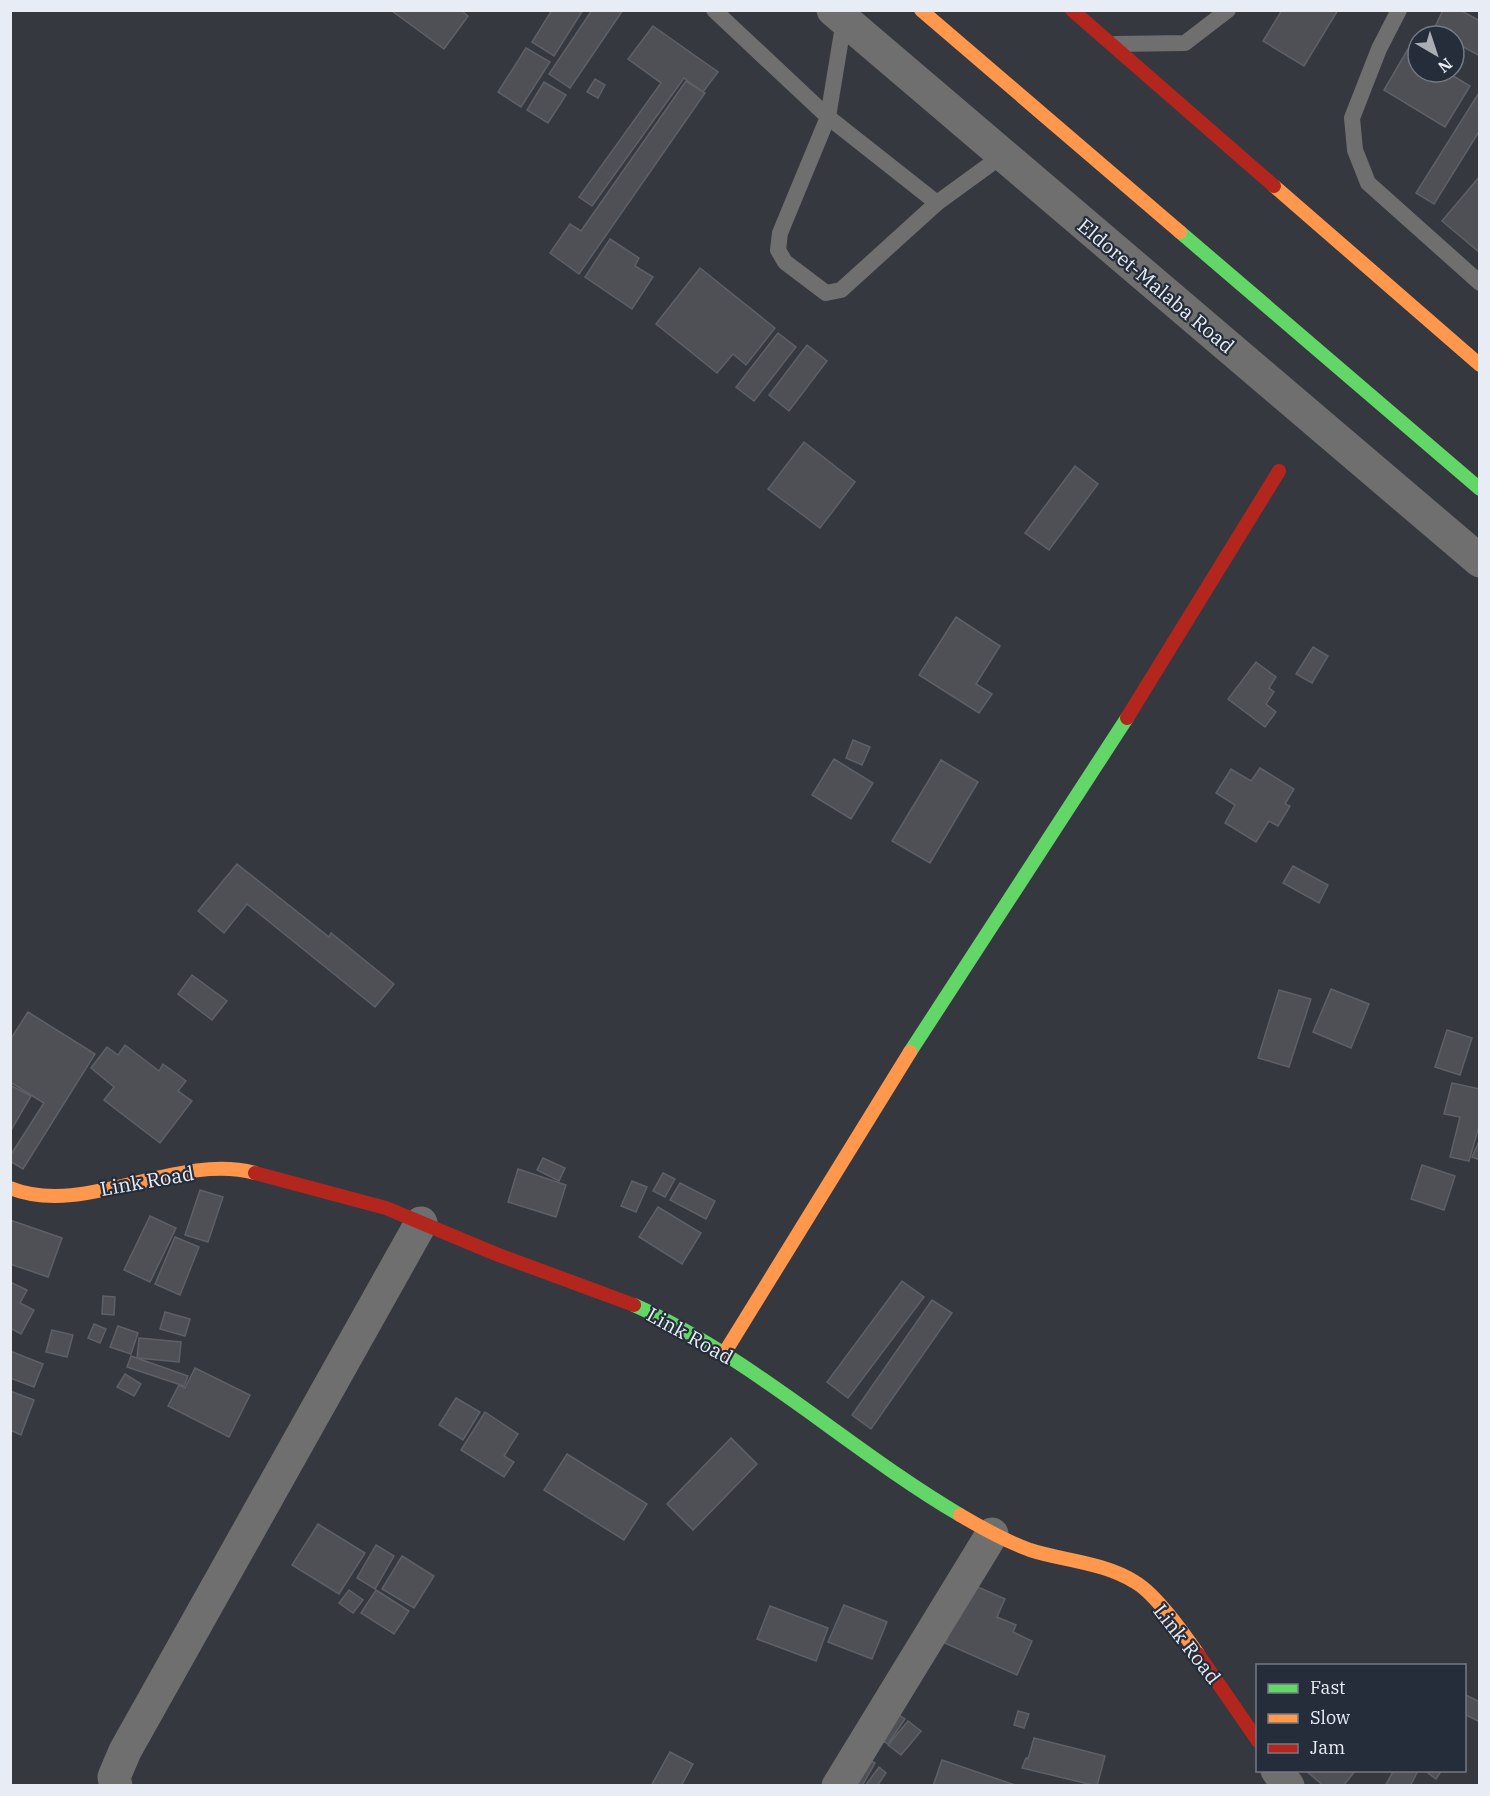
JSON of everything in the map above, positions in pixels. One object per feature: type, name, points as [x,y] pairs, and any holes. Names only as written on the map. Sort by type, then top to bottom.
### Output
[{"type":"main road","points":[[921,10],[1479,489]]},
{"type":"main road","points":[[1072,10],[1479,365]]},
{"type":"main road","points":[[725,1352],[957,976],[1164,661],[1279,471]]},
{"type":"main road","name":"Link Road","points":[[10,1188],[20,1192],[58,1195],[107,1189],[180,1172],[241,1169],[386,1208],[496,1254],[636,1306],[725,1352],[916,1489],[992,1534],[1031,1550],[1088,1563],[1136,1582],[1177,1624],[1256,1740]]},
{"type":"street","name":"Eldoret-Malaba Road","points":[[839,15],[1479,561]]},
{"type":"street","points":[[116,1785],[114,1778],[125,1751],[422,1222]]},
{"type":"street","points":[[838,1785],[992,1534]]},
{"type":"street","points":[[1278,1772],[1288,1785]]},
{"type":"lane","points":[[714,10],[828,117],[937,203]]},
{"type":"lane","points":[[1111,44],[1185,43],[1228,10]]},
{"type":"lane","points":[[1399,10],[1379,50],[1352,118],[1355,150],[1368,183],[1479,283]]},
{"type":"lane","points":[[839,15],[828,117],[780,233],[778,250],[785,262],[826,293],[841,290],[937,203],[1003,155]]},
{"type":"building","points":[[461,10],[468,16],[444,49],[392,11]]},
{"type":"building","points":[[552,10],[583,10],[554,56],[532,42]]},
{"type":"building","points":[[592,10],[623,10],[570,88],[549,74]]},
{"type":"building","points":[[1282,10],[1338,10],[1304,66],[1263,41]]},
{"type":"building","points":[[1443,10],[1460,10],[1480,21],[1480,56],[1466,48],[1466,24],[1436,24]]},
{"type":"building","points":[[653,26],[718,72],[703,92],[684,78],[592,206],[579,197],[661,83],[628,59]]},
{"type":"building","points":[[526,48],[550,62],[521,107],[498,92]]},
{"type":"building","points":[[1406,52],[1406,84],[1466,84],[1470,86],[1445,127],[1384,90]]},
{"type":"building","points":[[595,79],[605,85],[598,98],[587,92]]},
{"type":"building","points":[[686,81],[705,93],[579,274],[550,253],[570,224],[581,231]]},
{"type":"building","points":[[544,82],[566,95],[548,123],[527,110]]},
{"type":"building","points":[[1480,91],[1480,130],[1434,204],[1416,193]]},
{"type":"building","points":[[1480,176],[1480,252],[1479,252],[1442,221]]},
{"type":"building","points":[[610,239],[639,258],[635,266],[653,277],[632,309],[585,277]]},
{"type":"building","points":[[700,268],[775,328],[746,365],[733,354],[717,373],[656,324]]},
{"type":"building","points":[[778,333],[796,347],[754,401],[736,387]]},
{"type":"building","points":[[807,345],[827,361],[789,411],[769,395]]},
{"type":"building","points":[[804,442],[855,482],[820,528],[768,489]]},
{"type":"building","points":[[1075,466],[1098,484],[1049,550],[1025,533]]},
{"type":"building","points":[[956,617],[1000,646],[976,684],[992,694],[979,713],[919,675]]},
{"type":"building","points":[[1313,647],[1328,656],[1312,683],[1296,674]]},
{"type":"building","points":[[1256,662],[1276,677],[1269,688],[1274,692],[1266,704],[1276,712],[1265,727],[1228,699]]},
{"type":"building","points":[[853,740],[870,747],[862,765],[846,758]]},
{"type":"building","points":[[834,759],[873,783],[851,819],[812,795]]},
{"type":"building","points":[[941,760],[978,782],[930,863],[892,841]]},
{"type":"building","points":[[1260,768],[1294,789],[1285,804],[1290,806],[1278,826],[1269,821],[1256,842],[1225,823],[1235,805],[1216,793],[1231,769],[1251,781]]},
{"type":"building","points":[[237,864],[329,937],[331,933],[394,984],[375,1007],[247,904],[224,933],[198,911]]},
{"type":"building","points":[[1293,866],[1328,885],[1319,903],[1283,883]]},
{"type":"building","points":[[192,975],[227,1001],[212,1020],[178,994]]},
{"type":"building","points":[[1331,989],[1369,1004],[1351,1048],[1313,1032]]},
{"type":"building","points":[[1279,990],[1311,999],[1289,1067],[1258,1058]]},
{"type":"building","points":[[28,1012],[95,1054],[23,1169],[10,1161],[10,1156],[44,1103],[10,1082],[10,1040]]},
{"type":"building","points":[[1447,1030],[1472,1038],[1460,1075],[1435,1067]]},
{"type":"building","points":[[125,1045],[159,1071],[163,1064],[186,1081],[178,1091],[192,1101],[160,1143],[104,1100],[114,1087],[91,1068],[107,1047],[118,1055]]},
{"type":"building","points":[[1452,1083],[1480,1089],[1480,1123],[1469,1161],[1450,1157],[1460,1117],[1444,1114]]},
{"type":"building","points":[[10,1085],[31,1096],[10,1132]]},
{"type":"building","points":[[1480,1139],[1480,1160],[1472,1157]]},
{"type":"building","points":[[543,1158],[565,1168],[559,1181],[537,1170]]},
{"type":"building","points":[[1422,1165],[1455,1176],[1444,1210],[1411,1199]]},
{"type":"building","points":[[518,1169],[566,1185],[556,1217],[508,1202]]},
{"type":"building","points":[[663,1173],[675,1179],[665,1197],[653,1191]]},
{"type":"building","points":[[632,1181],[647,1187],[636,1212],[621,1206]]},
{"type":"building","points":[[680,1183],[715,1201],[706,1219],[670,1200]]},
{"type":"building","points":[[200,1190],[223,1197],[208,1242],[185,1235]]},
{"type":"building","points":[[658,1207],[701,1233],[682,1264],[639,1237]]},
{"type":"building","points":[[150,1216],[176,1228],[150,1282],[124,1270]]},
{"type":"building","points":[[10,1220],[62,1238],[48,1277],[10,1264]]},
{"type":"building","points":[[175,1237],[199,1247],[180,1295],[155,1284]]},
{"type":"building","points":[[902,1281],[924,1297],[848,1398],[827,1382]]},
{"type":"building","points":[[10,1282],[27,1290],[20,1303],[34,1310],[21,1334],[10,1328]]},
{"type":"building","points":[[103,1296],[115,1297],[114,1315],[102,1314]]},
{"type":"building","points":[[932,1300],[952,1313],[871,1429],[852,1415]]},
{"type":"building","points":[[165,1312],[190,1319],[185,1336],[160,1329]]},
{"type":"building","points":[[94,1324],[106,1329],[100,1343],[88,1338]]},
{"type":"building","points":[[118,1326],[138,1333],[131,1354],[110,1347]]},
{"type":"building","points":[[52,1330],[73,1335],[67,1357],[46,1352]]},
{"type":"building","points":[[139,1338],[181,1342],[179,1362],[137,1358]]},
{"type":"building","points":[[10,1351],[43,1364],[34,1387],[10,1378]]},
{"type":"building","points":[[131,1356],[188,1376],[184,1386],[127,1367]]},
{"type":"building","points":[[195,1368],[250,1395],[229,1437],[168,1406],[179,1385],[185,1388]]},
{"type":"building","points":[[125,1374],[141,1384],[134,1396],[117,1387]]},
{"type":"building","points":[[10,1391],[34,1400],[21,1435],[10,1430]]},
{"type":"building","points":[[456,1398],[480,1412],[463,1440],[439,1425]]},
{"type":"building","points":[[485,1412],[518,1434],[504,1456],[514,1462],[504,1477],[461,1450]]},
{"type":"building","points":[[731,1438],[757,1464],[693,1530],[667,1504]]},
{"type":"building","points":[[567,1454],[647,1504],[624,1540],[544,1490]]},
{"type":"building","points":[[318,1524],[365,1553],[339,1594],[292,1565]]},
{"type":"building","points":[[376,1545],[394,1556],[375,1589],[357,1578]]},
{"type":"building","points":[[402,1556],[434,1576],[414,1608],[382,1589]]},
{"type":"building","points":[[971,1584],[1005,1599],[997,1617],[1016,1625],[1013,1632],[1032,1641],[1017,1675],[945,1643]]},
{"type":"building","points":[[349,1590],[363,1600],[353,1613],[339,1603]]},
{"type":"building","points":[[376,1590],[409,1611],[394,1634],[361,1613]]},
{"type":"building","points":[[844,1605],[887,1622],[872,1659],[828,1642]]},
{"type":"building","points":[[770,1606],[828,1628],[816,1661],[757,1639]]},
{"type":"building","points":[[1466,1695],[1480,1702],[1480,1722],[1466,1715]]},
{"type":"building","points":[[893,1711],[905,1719],[888,1744],[875,1736]]},
{"type":"building","points":[[1018,1711],[1029,1714],[1024,1728],[1014,1725]]},
{"type":"building","points":[[908,1721],[921,1731],[901,1755],[888,1745]]},
{"type":"building","points":[[1034,1738],[1105,1756],[1097,1786],[1022,1768],[1026,1758],[1028,1759]]},
{"type":"building","points":[[670,1752],[693,1764],[681,1786],[651,1786]]},
{"type":"building","points":[[861,1755],[875,1763],[862,1786],[843,1786]]},
{"type":"building","points":[[942,1760],[1018,1786],[933,1786]]},
{"type":"building","points":[[879,1767],[886,1773],[877,1786],[865,1786]]},
{"type":"building","points":[[1307,1772],[1354,1772],[1343,1786],[1324,1786]]},
{"type":"building","points":[[1393,1772],[1417,1772],[1410,1786],[1385,1786]]},
{"type":"building","points":[[1427,1772],[1441,1772],[1436,1779]]},
{"type":"traffic: fast","points":[[1180,232],[1480,489]]},
{"type":"traffic: fast","points":[[910,1052],[1127,718]]},
{"type":"traffic: fast","points":[[634,1305],[678,1327],[760,1377],[879,1462],[960,1515]]},
{"type":"traffic: slow","points":[[921,10],[1180,232]]},
{"type":"traffic: slow","points":[[1274,186],[1480,365]]},
{"type":"traffic: slow","points":[[725,1352],[910,1052]]},
{"type":"traffic: slow","points":[[10,1188],[39,1195],[69,1195],[194,1171],[225,1169],[255,1173]]},
{"type":"traffic: slow","points":[[960,1515],[1030,1550],[1097,1566],[1135,1582],[1160,1605],[1198,1654]]},
{"type":"traffic: jam","points":[[1072,10],[1274,186]]},
{"type":"traffic: jam","points":[[1127,718],[1279,471]]},
{"type":"traffic: jam","points":[[255,1173],[386,1208],[496,1254],[634,1305]]},
{"type":"traffic: jam","points":[[1198,1654],[1256,1738]]}]
